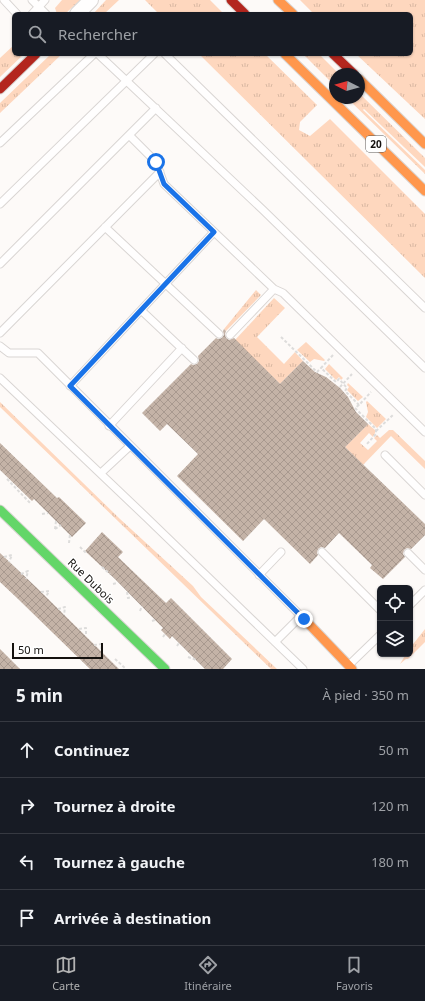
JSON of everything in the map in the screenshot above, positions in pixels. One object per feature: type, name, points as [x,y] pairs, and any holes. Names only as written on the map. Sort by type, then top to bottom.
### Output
[{"type":"main road","points":[[231,0],[243,12]]},
{"type":"main road","points":[[278,0],[291,12]]},
{"type":"main road","points":[[0,89],[34,56]]},
{"type":"main road","name":"20","points":[[287,56],[425,191]]},
{"type":"main road","points":[[336,56],[348,68]]},
{"type":"main road","points":[[365,85],[425,144]]},
{"type":"main road","name":"Rue Dubois","points":[[0,510],[165,669]]},
{"type":"main road","points":[[304,619],[351,667]]},
{"type":"street","points":[[79,12],[91,0]]},
{"type":"lane","points":[[4,0],[15,12]]},
{"type":"lane","points":[[32,0],[44,12]]},
{"type":"lane","points":[[34,12],[46,0]]},
{"type":"lane","points":[[0,143],[92,56]]},
{"type":"lane","points":[[100,56],[425,368]]},
{"type":"lane","points":[[0,204],[152,56]]},
{"type":"lane","points":[[167,56],[425,308]]},
{"type":"lane","points":[[0,264],[156,108]]},
{"type":"lane","points":[[129,135],[156,162],[164,184],[274,289],[283,293],[425,432]]},
{"type":"lane","points":[[0,333],[160,172]]},
{"type":"lane","points":[[105,226],[219,334]]},
{"type":"lane","points":[[70,386],[214,232]]},
{"type":"lane","points":[[230,335],[274,289]]},
{"type":"lane","points":[[142,310],[194,360]]},
{"type":"lane","points":[[0,346],[9,353],[38,354],[304,619],[275,642]]},
{"type":"lane","points":[[109,426],[182,348]]},
{"type":"lane","points":[[0,378],[302,669]]},
{"type":"lane","points":[[101,474],[130,446]]},
{"type":"lane","points":[[385,455],[425,495]]},
{"type":"lane","points":[[259,575],[281,552]]},
{"type":"lane","points":[[322,552],[377,607]]},
{"type":"lane","points":[[408,553],[425,570]]},
{"type":"lane","points":[[413,602],[425,590]]},
{"type":"lane","points":[[351,667],[377,638]]},
{"type":"path","points":[[281,337],[317,372],[327,362]]},
{"type":"path","points":[[321,368],[336,382],[338,379],[347,388],[345,391],[359,405]]},
{"type":"path","points":[[340,387],[346,380]]},
{"type":"path","points":[[365,399],[355,408],[376,429],[376,431]]},
{"type":"path","points":[[366,445],[376,434],[376,431],[388,420]]},
{"type":"path","points":[[8,479],[31,504]]},
{"type":"path","points":[[42,514],[48,513]]},
{"type":"path","points":[[56,521],[55,529],[61,526]]},
{"type":"path","points":[[69,543],[70,534]]},
{"type":"path","points":[[80,547],[87,554]]},
{"type":"path","points":[[4,557],[12,555],[9,562]]},
{"type":"path","points":[[102,567],[110,574]]},
{"type":"path","points":[[21,574],[28,571],[26,579]]},
{"type":"path","points":[[113,584],[117,583]]},
{"type":"path","points":[[41,592],[49,591],[46,598]]},
{"type":"path","points":[[127,592],[128,598],[132,597]]},
{"type":"path","points":[[140,611],[142,606]]},
{"type":"path","points":[[58,609],[65,607],[64,615]]},
{"type":"path","points":[[79,629],[86,628],[86,636]]},
{"type":"path","points":[[162,637],[165,634]]},
{"type":"path","points":[[94,645],[102,644],[101,651]]},
{"type":"path","points":[[188,657],[197,661]]},
{"type":"path","points":[[115,659],[126,669]]},
{"type":"green space","points":[[62,0],[80,0],[67,12],[56,12],[55,8]]},
{"type":"green space","points":[[106,0],[119,0],[106,12],[95,12]]},
{"type":"green space","points":[[145,0],[210,0],[222,12],[157,12]]},
{"type":"green space","points":[[300,0],[425,0],[425,119],[358,56],[413,56],[413,12],[312,12]]},
{"type":"green space","points":[[12,47],[12,56],[22,56],[0,77],[0,58]]},
{"type":"green space","points":[[49,56],[60,56],[0,113],[0,103]]},
{"type":"green space","points":[[201,56],[267,56],[317,105],[300,122],[299,130],[310,136],[330,119],[425,214],[425,278]]},
{"type":"green space","points":[[305,56],[321,56],[333,68],[329,68],[329,80]]},
{"type":"green space","points":[[365,99],[425,158],[425,167],[364,109],[363,110],[425,170],[425,174],[353,104],[365,104]]},
{"type":"green space","points":[[256,290],[261,295],[226,331],[224,329]]},
{"type":"green space","points":[[274,298],[285,308],[257,337],[284,364],[295,352],[303,361],[280,384],[235,340]]},
{"type":"green space","points":[[306,342],[325,360],[324,361],[314,359],[310,362],[297,350]]},
{"type":"green space","points":[[329,364],[343,378],[341,380],[339,377],[336,380],[325,369]]},
{"type":"green space","points":[[348,383],[363,397],[358,401],[347,390],[349,387],[347,385]]},
{"type":"green space","points":[[367,401],[386,419],[377,428],[366,417],[368,412]]},
{"type":"green space","points":[[0,402],[120,519],[193,586],[201,597],[277,669],[271,669],[0,407]]},
{"type":"green space","points":[[368,424],[375,430],[375,433],[373,437],[369,433],[360,443],[368,450],[377,441],[374,438],[377,435],[380,438],[389,430],[393,430],[425,461],[425,469],[391,436],[363,465],[345,447]]},
{"type":"green space","points":[[425,629],[425,642],[413,654],[413,644]]},
{"type":"green space","points":[[404,657],[410,657],[406,659],[400,664]]},
{"type":"building","points":[[224,329],[226,331],[226,338],[229,340],[234,338],[280,384],[303,361],[315,372],[326,377],[340,388],[348,397],[356,412],[368,424],[345,447],[425,524],[425,535],[411,549],[407,548],[404,550],[403,554],[405,557],[383,579],[370,568],[372,565],[339,533],[325,548],[321,547],[318,549],[318,555],[310,564],[264,519],[243,541],[177,476],[198,454],[167,424],[160,431],[142,413],[191,364],[197,364],[199,361],[198,356],[216,338],[222,338],[224,335]]},
{"type":"building","points":[[0,443],[57,498],[59,497],[86,523],[72,537],[34,499],[32,501],[0,470]]},
{"type":"building","points":[[102,532],[123,552],[118,557],[166,603],[171,598],[232,659],[223,669],[205,669],[172,636],[170,639],[161,630],[163,628],[85,551]]},
{"type":"building","points":[[0,553],[119,669],[90,669],[0,582]]},
{"type":"building","points":[[0,649],[20,669],[0,669]]},
{"type":"traffic: fast","points":[[0,510],[165,669]]},
{"type":"traffic: slow","points":[[278,0],[291,12]]},
{"type":"traffic: slow","points":[[287,56],[425,191]]},
{"type":"traffic: slow","points":[[365,85],[425,144]]},
{"type":"traffic: slow","points":[[307,622],[352,669]]},
{"type":"traffic: jam","points":[[231,0],[243,12]]},
{"type":"traffic: jam","points":[[0,89],[34,56]]},
{"type":"traffic: jam","points":[[335,56],[348,68]]},
{"type":"route","points":[[156,162],[164,184],[214,232],[70,386],[304,619]]}]
